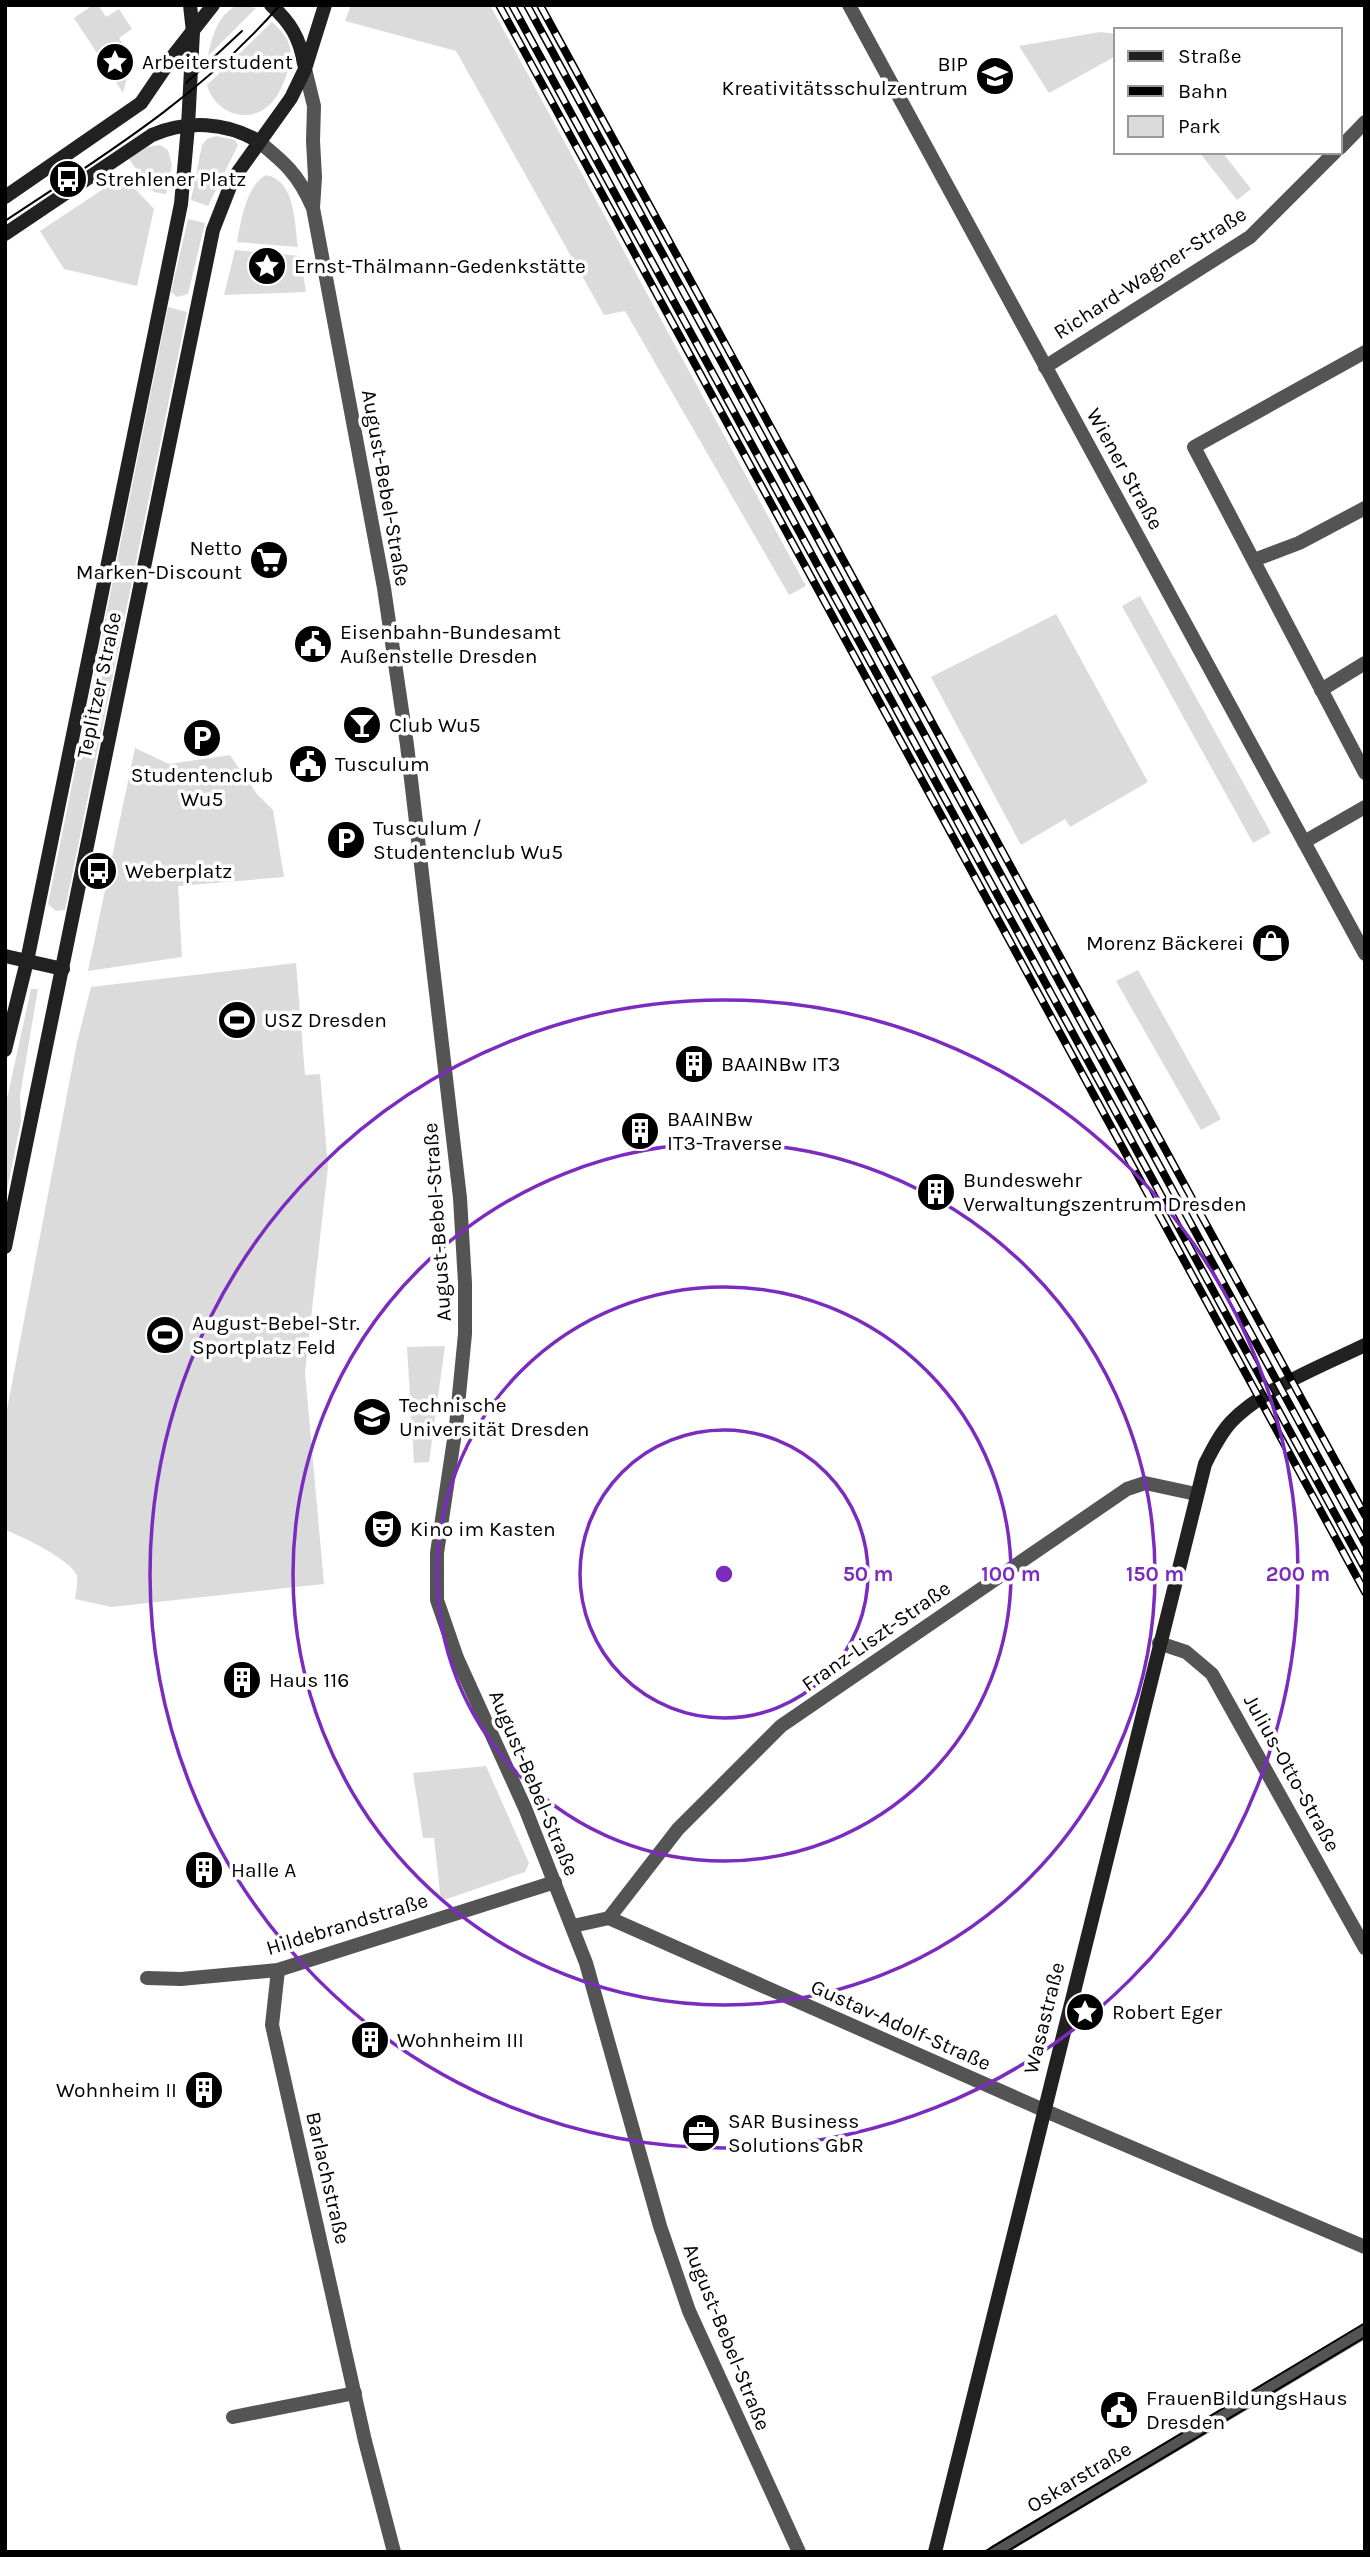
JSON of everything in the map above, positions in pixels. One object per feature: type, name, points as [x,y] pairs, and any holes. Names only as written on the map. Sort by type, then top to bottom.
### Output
[{"type":"main road","points":[[188,126],[193,32],[190,5]]},
{"type":"main road","points":[[5,197],[141,103],[173,55],[213,5]]},
{"type":"main road","points":[[271,5],[298,36],[305,69]]},
{"type":"main road","points":[[5,234],[152,135],[164,130],[188,126],[226,127],[258,141],[285,109],[305,69],[325,5]]},
{"type":"main road","name":"Teplitzer Straße","points":[[5,1050],[27,961],[181,204],[188,126]]},
{"type":"main road","name":"Teplitzer Straße","points":[[5,1247],[213,230],[233,179],[258,141]]},
{"type":"main road","points":[[5,956],[63,969]]},
{"type":"main road","points":[[1196,1494],[1209,1456],[1231,1422],[1275,1391],[1365,1345]]},
{"type":"main road","name":"Wasastraße","points":[[935,2552],[1196,1494]]},
{"type":"street","name":"Wiener Straße","points":[[849,5],[1365,954]]},
{"type":"street","name":"August-Bebel-Straße","points":[[305,69],[314,106],[313,208],[382,576],[407,745],[460,1198],[465,1326],[456,1426],[437,1553],[437,1600],[457,1658],[525,1808],[573,1926],[590,1976],[664,2240],[689,2311],[799,2552]]},
{"type":"street","points":[[1342,146],[1365,122]]},
{"type":"street","name":"August-Bebel-Straße","points":[[258,141],[294,173],[313,208]]},
{"type":"street","name":"Richard-Wagner-Straße","points":[[1045,367],[1250,237],[1333,154]]},
{"type":"street","points":[[1365,352],[1194,447],[1365,773]]},
{"type":"street","points":[[1254,560],[1299,543],[1365,508]]},
{"type":"street","points":[[1321,690],[1365,663]]},
{"type":"street","points":[[1304,842],[1365,807]]},
{"type":"street","name":"Franz-Liszt-Straße","points":[[609,1918],[678,1829],[782,1726],[1128,1489],[1145,1483],[1196,1494]]},
{"type":"street","name":"Julius-Otto-Straße","points":[[1159,1643],[1186,1652],[1212,1674],[1365,1948]]},
{"type":"street","name":"Hildebrandstraße","points":[[147,1978],[180,1979],[278,1970],[555,1882]]},
{"type":"street","points":[[573,1926],[609,1918]]},
{"type":"street","name":"Gustav-Adolf-Straße","points":[[609,1918],[1043,2110],[1365,2247]]},
{"type":"street","name":"Barlachstraße","points":[[278,1970],[272,2025],[365,2441],[394,2552]]},
{"type":"street","name":"Oskarstraße","points":[[995,2552],[1365,2331]]},
{"type":"street","points":[[233,2417],[355,2393]]},
{"type":"green space","points":[[93,5],[98,5],[106,17],[119,9],[132,29],[119,38],[132,59],[123,93],[74,18]]},
{"type":"green space","points":[[240,5],[256,8],[208,56],[211,41],[222,18]]},
{"type":"green space","points":[[351,5],[490,5],[806,586],[789,595],[625,311],[604,315],[456,51],[345,21]]},
{"type":"green space","points":[[272,22],[284,35],[290,48],[290,62],[282,87],[273,101],[258,112],[249,115],[231,113],[216,102],[207,85]]},
{"type":"green space","points":[[1100,32],[1114,34],[1114,57],[1049,93],[1019,46]]},
{"type":"green space","points":[[216,136],[235,140],[238,145],[208,206],[191,200],[202,145],[207,139]]},
{"type":"green space","points":[[160,145],[168,150],[172,165],[166,194],[154,192],[145,181],[149,179],[146,174],[141,176],[129,159],[147,147]]},
{"type":"green space","points":[[1201,154],[1224,154],[1251,189],[1237,200]]},
{"type":"green space","points":[[266,175],[283,185],[288,194],[298,247],[237,242],[249,195]]},
{"type":"green space","points":[[123,176],[154,209],[137,286],[64,269],[40,231]]},
{"type":"green space","points":[[188,219],[205,223],[188,294],[177,297],[171,292]]},
{"type":"green space","points":[[235,250],[300,256],[306,292],[224,295]]},
{"type":"green space","points":[[168,307],[187,312],[65,910],[56,911],[48,904]]},
{"type":"green space","points":[[1140,596],[1271,833],[1253,843],[1122,606]]},
{"type":"green space","points":[[1056,614],[1148,782],[1070,827],[1065,819],[1021,845],[931,677]]},
{"type":"green space","points":[[135,748],[169,764],[230,755],[257,794],[273,810],[284,877],[178,886],[182,957],[88,971]]},
{"type":"green space","points":[[296,963],[305,1075],[320,1074],[328,1167],[305,1372],[324,1584],[111,1607],[75,1599],[77,1576],[66,1563],[45,1549],[5,1530],[5,1420],[77,1042],[91,987]]},
{"type":"green space","points":[[1138,970],[1221,1119],[1201,1130],[1116,981]]},
{"type":"green space","points":[[31,989],[38,989],[20,1095],[21,1121],[5,1200],[5,1108]]},
{"type":"green space","points":[[445,1346],[429,1462],[414,1463],[407,1347]]},
{"type":"green space","points":[[486,1766],[529,1863],[525,1872],[441,1901],[434,1838],[423,1838],[413,1773]]},
{"type":"tram line","points":[[5,221],[115,148],[185,96],[218,68],[280,5]]},
{"type":"tram line","points":[[186,83],[242,31]]},
{"type":"tram line","points":[[984,2552],[1365,2323]]},
{"type":"tram line","points":[[1006,2552],[1365,2337]]},
{"type":"railway","points":[[499,5],[1365,1592]]},
{"type":"railway","points":[[512,5],[1365,1569]]},
{"type":"railway","points":[[527,5],[1365,1543]]},
{"type":"railway","points":[[540,5],[1365,1515]]},
{"type":"place","name":"Arbeiterstudent","points":[[115,62]]},
{"type":"place","name":"BIP Kreativitätsschulzentrum","points":[[995,76]]},
{"type":"place","name":"Strehlener Platz","points":[[68,179]]},
{"type":"place","name":"Ernst-Thälmann-Gedenkstätte","points":[[267,266]]},
{"type":"place","name":"Netto Marken-Discount","points":[[269,560]]},
{"type":"place","name":"Eisenbahn-Bundesamt Außenstelle Dresden","points":[[313,644]]},
{"type":"place","name":"Club Wu5","points":[[362,725]]},
{"type":"place","name":"Studentenclub Wu5","points":[[202,738]]},
{"type":"place","name":"Tusculum","points":[[308,764]]},
{"type":"place","name":"Tusculum / Studentenclub Wu5","points":[[346,840]]},
{"type":"place","name":"Weberplatz","points":[[98,871]]},
{"type":"place","name":"Morenz Bäckerei","points":[[1271,943]]},
{"type":"place","name":"USZ Dresden","points":[[237,1020]]},
{"type":"place","name":"BAAINBw IT3","points":[[694,1064]]},
{"type":"place","name":"BAAINBw IT3-Traverse","points":[[640,1131]]},
{"type":"place","name":"Bundeswehr Verwaltungszentrum Dresden","points":[[936,1192]]},
{"type":"place","name":"August-Bebel-Str. Sportplatz Feld","points":[[165,1335]]},
{"type":"place","name":"Technische Universität Dresden","points":[[372,1417]]},
{"type":"place","name":"Kino im Kasten","points":[[383,1529]]},
{"type":"place","name":"Haus 116","points":[[242,1680]]},
{"type":"place","name":"Halle A","points":[[204,1870]]},
{"type":"place","name":"Robert Eger","points":[[1085,2012]]},
{"type":"place","name":"Wohnheim III","points":[[370,2040]]},
{"type":"place","name":"Wohnheim II","points":[[204,2090]]},
{"type":"place","name":"SAR Business Solutions GbR","points":[[701,2133]]},
{"type":"place","name":"FrauenBildungsHaus Dresden","points":[[1119,2410]]}]
